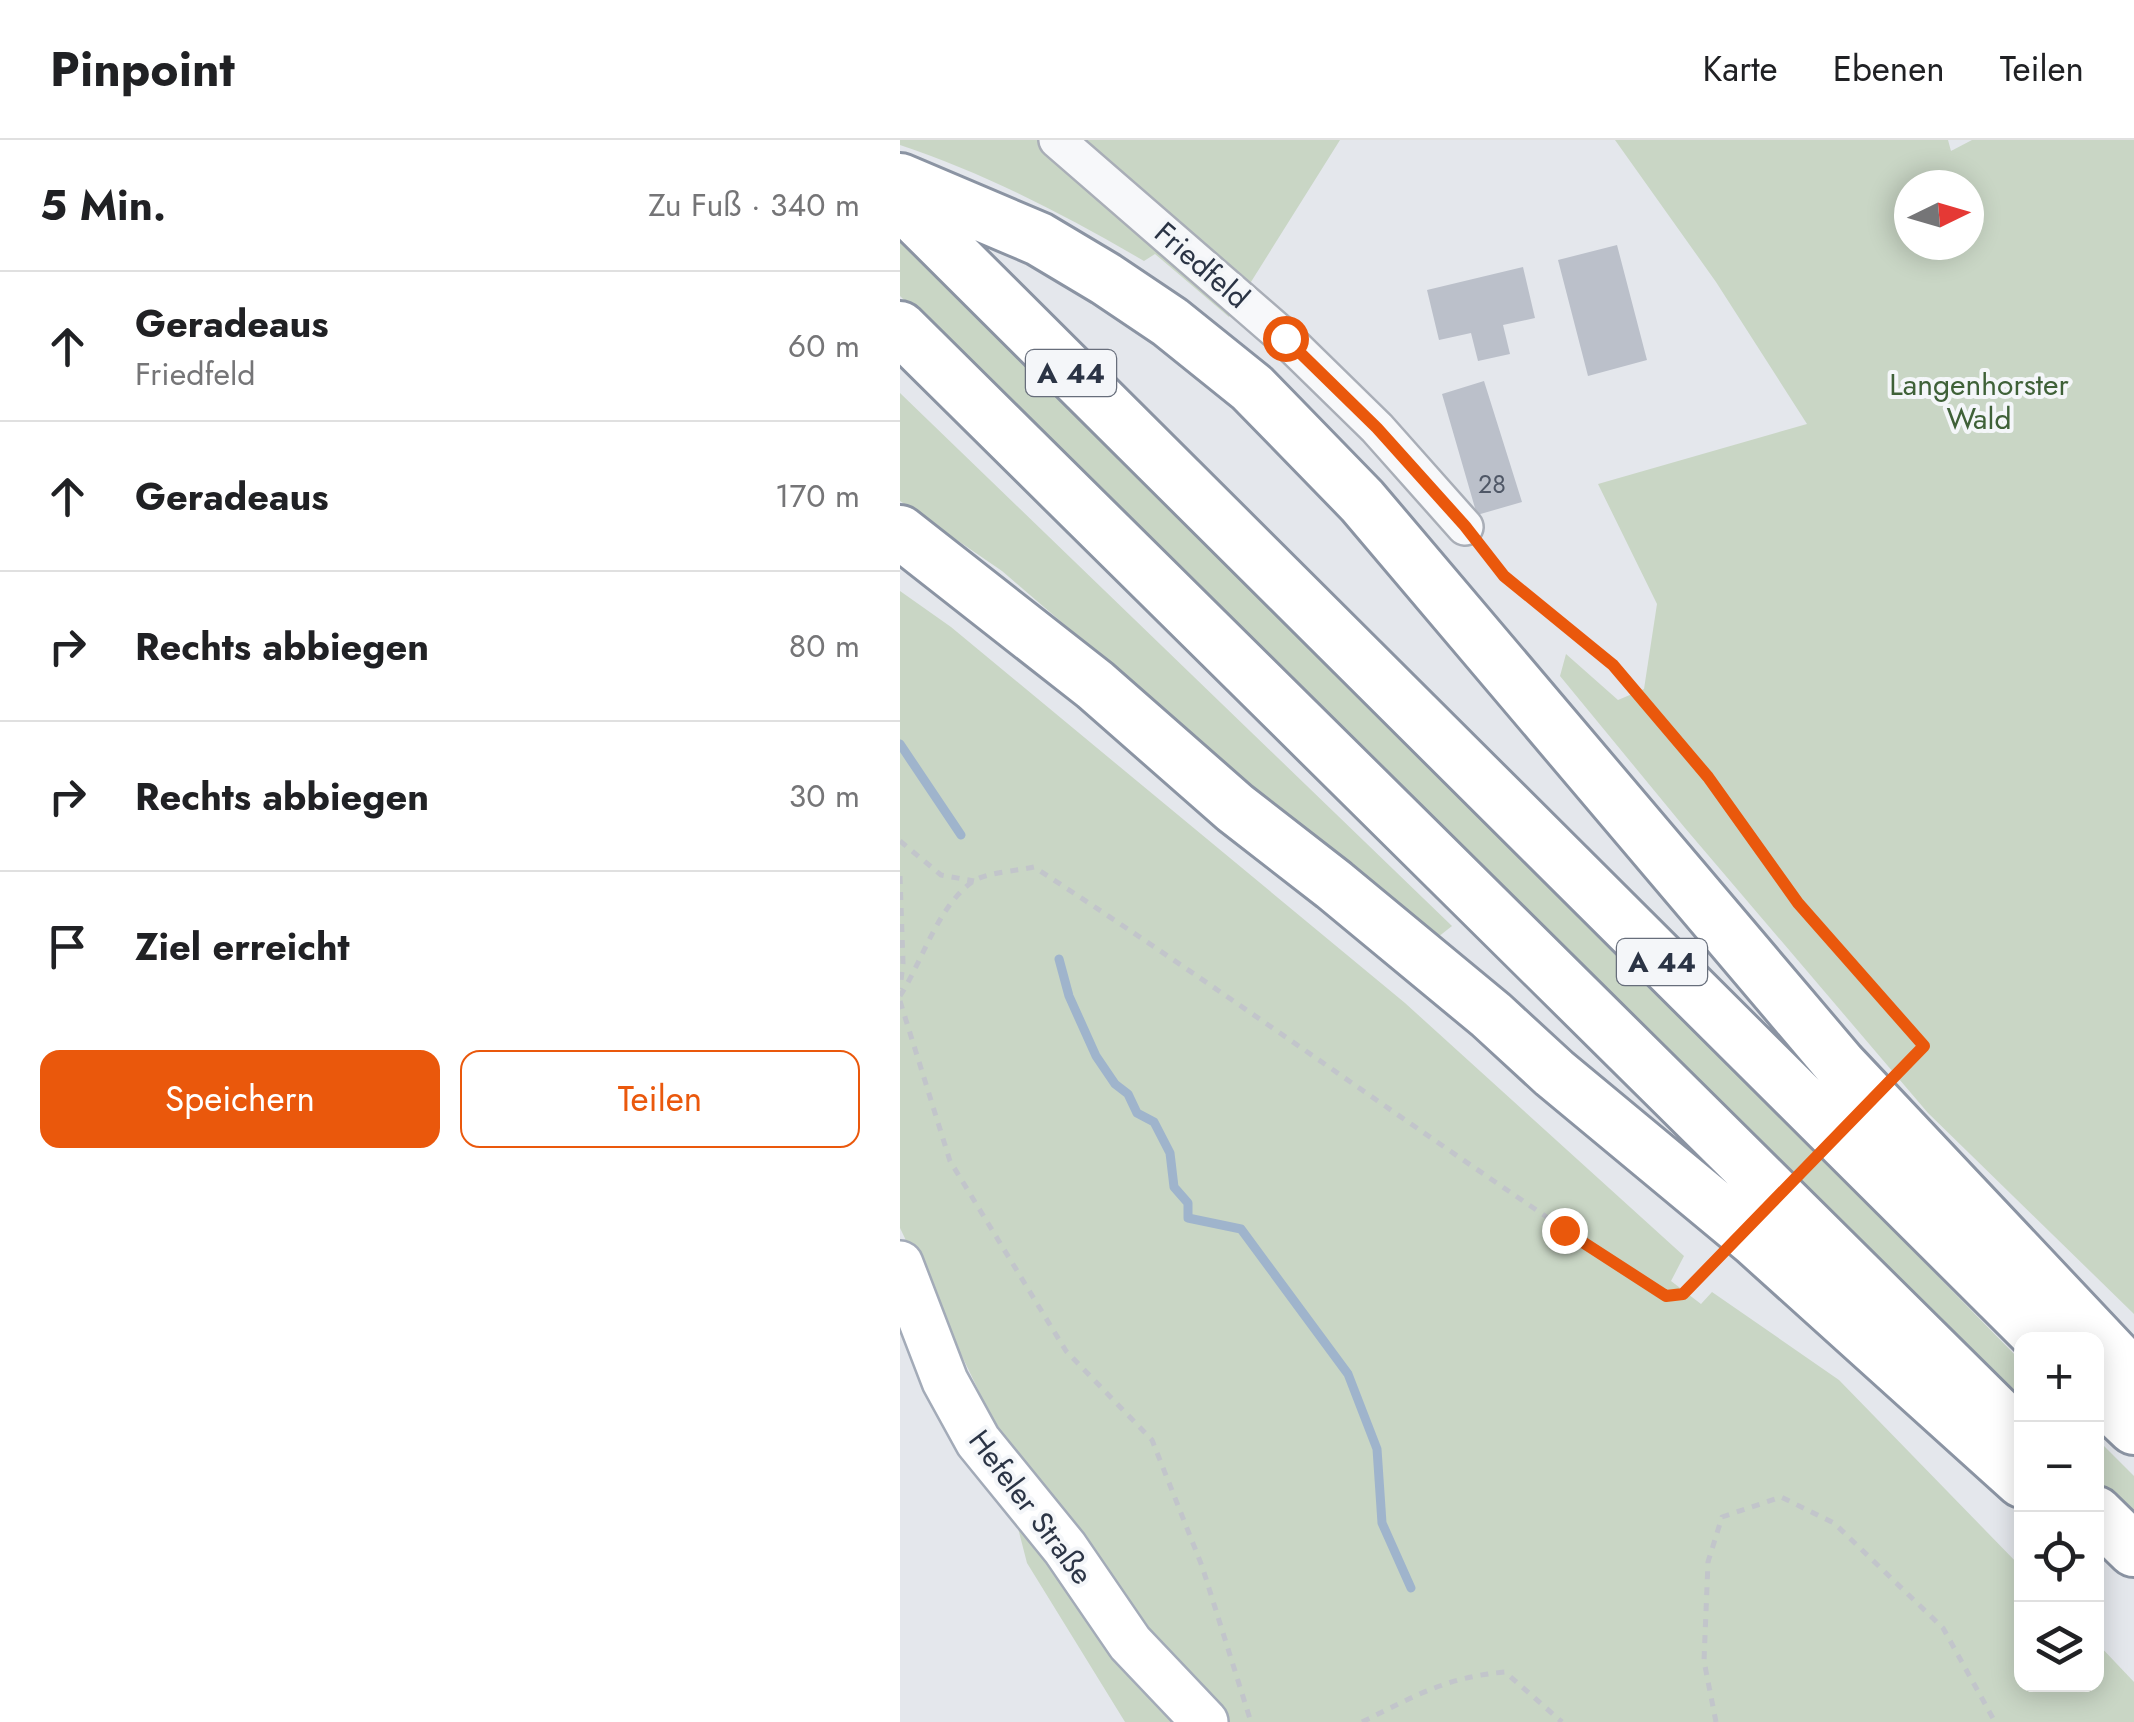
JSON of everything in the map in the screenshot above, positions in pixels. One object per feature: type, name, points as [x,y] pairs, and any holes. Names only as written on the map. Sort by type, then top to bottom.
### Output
[{"type":"highway","points":[[900,180],[1038,239],[1106,278],[1170,322],[1252,388],[1362,502],[1840,1064],[2134,1377]]},
{"type":"highway","name":"A 44","points":[[900,202],[1242,544],[1285,581],[1354,655],[2035,1332]]},
{"type":"highway","name":"A 44","points":[[900,328],[2014,1430]]},
{"type":"highway","points":[[900,532],[1095,685],[1235,808],[1491,1015],[1554,1073],[1755,1240],[2014,1474]]},
{"type":"highway","points":[[2104,1400],[2134,1428]]},
{"type":"highway","points":[[2104,1521],[2134,1550]]},
{"type":"highway","points":[[2104,1556],[2126,1576],[2134,1578]]},
{"type":"main road","name":"Hefeler Straße","points":[[900,1264],[944,1380],[978,1441],[1065,1548],[1130,1643],[1206,1722]]},
{"type":"lane","name":"Friedfeld","points":[[1057,140],[1285,338],[1377,428],[1465,526]]},
{"type":"path","points":[[900,841],[940,876],[974,881],[1034,867],[1152,944],[1564,1230],[1666,1296],[1683,1294],[1924,1046],[1798,903],[1708,777],[1613,665],[1504,576],[1465,526]]},
{"type":"path","points":[[900,876],[904,963],[900,995],[950,1161],[1066,1351],[1152,1440],[1202,1566],[1251,1722]]},
{"type":"path","points":[[900,995],[937,923],[974,881]]},
{"type":"path","points":[[1716,1722],[1704,1661],[1708,1562],[1722,1517],[1782,1497],[1834,1523],[1944,1628],[1995,1722]]},
{"type":"path","points":[[1362,1722],[1437,1685],[1468,1675],[1505,1672],[1562,1722]]},
{"type":"green space","points":[[900,140],[1340,140],[1229,317],[1155,254],[1144,261],[1025,197],[900,145]]},
{"type":"green space","name":"Langenhorster Wald","points":[[1615,140],[1948,140],[1951,151],[1972,140],[2134,140],[2134,1314],[1928,1113],[1560,676],[1566,654],[1618,700],[1644,689],[1657,604],[1598,484],[1807,424],[1716,282]]},
{"type":"green space","points":[[900,239],[1624,956],[2014,1354],[2014,1404],[900,296]]},
{"type":"green space","points":[[900,393],[1452,926],[1433,941],[1002,571],[900,501]]},
{"type":"green space","points":[[900,591],[951,627],[1405,1003],[1684,1256],[1671,1281],[1701,1304],[1712,1292],[1839,1380],[2014,1560],[2014,1692],[2104,1692],[2104,1650],[2134,1682],[2134,1722],[1125,1722],[1027,1563],[987,1408],[900,1228]]},
{"type":"green space","points":[[2104,1446],[2134,1476],[2134,1523],[2104,1493]]},
{"type":"building","points":[[1617,245],[1647,360],[1588,376],[1558,260]]},
{"type":"building","points":[[1523,267],[1535,318],[1503,325],[1510,354],[1478,361],[1471,333],[1439,340],[1427,290]]},
{"type":"building","points":[[1484,381],[1522,502],[1477,515],[1442,394]]},
{"type":"waterway","points":[[900,744],[961,835]]},
{"type":"waterway","points":[[1059,959],[1069,996],[1096,1056],[1115,1084],[1128,1094],[1137,1113],[1154,1122],[1170,1153],[1174,1187],[1188,1203],[1188,1218],[1241,1229],[1348,1374],[1377,1449],[1382,1523],[1411,1588]]},
{"type":"route","points":[[1285,338],[1377,428],[1504,576],[1613,665],[1708,777],[1798,903],[1924,1046],[1683,1294],[1666,1296],[1564,1230]]}]
